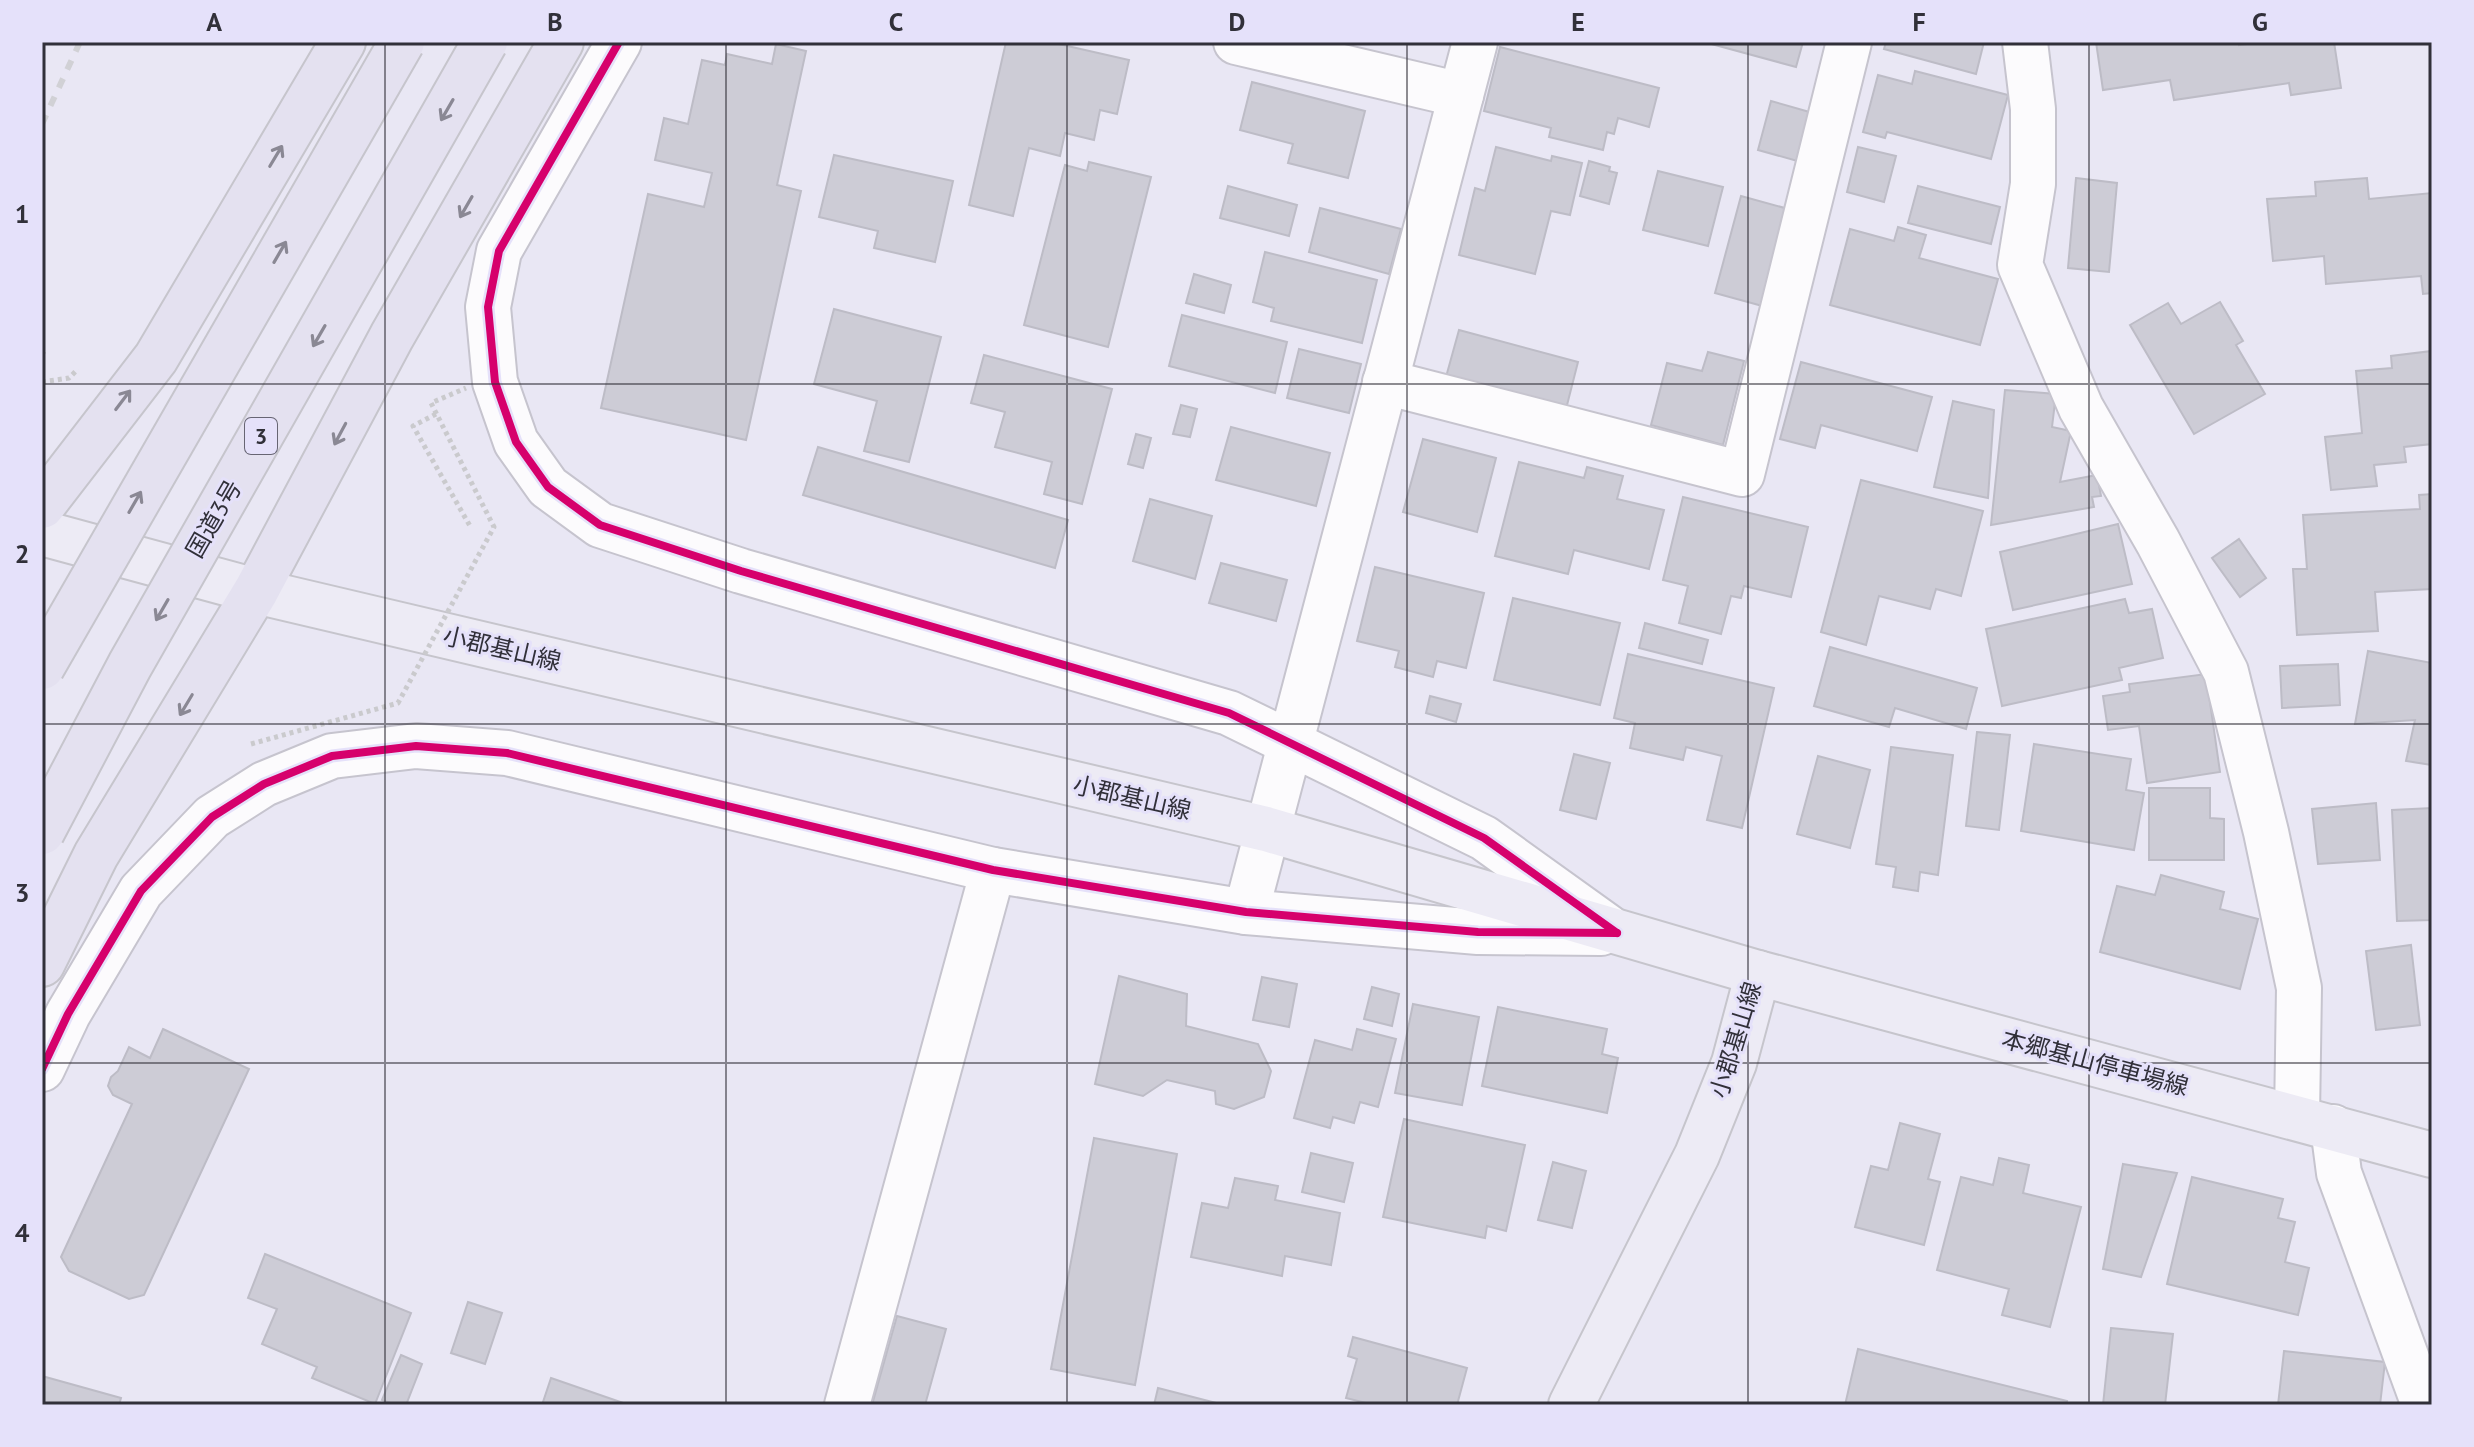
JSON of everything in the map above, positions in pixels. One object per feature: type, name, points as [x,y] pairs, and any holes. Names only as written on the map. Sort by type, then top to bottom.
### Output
[{"type":"highway","points":[[42,506],[156,358],[343,42]]},
{"type":"highway","points":[[42,667],[402,42]]},
{"type":"highway","name":"国道3号","points":[[42,832],[130,665],[485,42]]},
{"type":"highway","points":[[42,964],[96,855],[256,591],[392,336],[561,42]]},
{"type":"main road","name":"小郡基山線","points":[[42,533],[256,591],[1266,829],[1758,973],[1734,1063],[1697,1155],[1571,1405]]},
{"type":"main road","name":"本郷基山停車場線","points":[[1758,973],[2432,1155]]},
{"type":"street","points":[[619,42],[499,251],[488,307],[495,382],[516,442],[548,487],[600,525],[741,571],[1229,713],[1484,838],[1617,933]]},
{"type":"street","points":[[1236,42],[1461,95]]},
{"type":"street","points":[[1246,912],[1475,42]]},
{"type":"street","points":[[1385,382],[1742,474],[1849,42]]},
{"type":"street","points":[[2025,42],[2033,109],[2033,184],[2020,265],[2081,408],[2158,542],[2226,672],[2266,832],[2299,988],[2315,1122],[2339,1173],[2424,1405]]},
{"type":"street","points":[[42,1069],[68,1014],[141,891],[212,817],[264,784],[332,756],[416,746],[507,753],[993,870],[1246,912],[1478,932],[1617,933]]},
{"type":"street","points":[[847,1405],[993,870]]},
{"type":"path","points":[[251,744],[398,703],[494,527],[431,403],[466,388]]},
{"type":"path","points":[[436,414],[413,426],[470,526]]},
{"type":"building","points":[[1006,42],[1050,42],[1129,60],[1117,114],[1100,110],[1094,140],[1065,133],[1060,156],[1029,148],[1013,216],[969,205]]},
{"type":"building","points":[[1704,42],[1803,42],[1796,67]]},
{"type":"building","points":[[1886,42],[1984,42],[1976,74],[1884,49]]},
{"type":"building","points":[[2096,42],[2239,42],[2239,45],[2334,42],[2341,88],[2291,95],[2289,83],[2174,100],[2170,80],[2103,90]]},
{"type":"building","points":[[776,44],[806,51],[777,185],[801,191],[746,440],[601,408],[648,194],[704,207],[712,173],[655,160],[664,118],[688,124],[702,60],[725,65],[727,54],[772,64]]},
{"type":"building","points":[[1500,47],[1659,88],[1649,127],[1618,118],[1614,134],[1607,132],[1603,150],[1549,137],[1551,128],[1484,111]]},
{"type":"building","points":[[1915,71],[2008,95],[1991,159],[1887,132],[1885,138],[1863,132],[1878,75],[1912,84]]},
{"type":"building","points":[[1252,82],[1365,111],[1348,178],[1288,163],[1293,144],[1240,130]]},
{"type":"building","points":[[1771,101],[1813,113],[1801,162],[1758,150]]},
{"type":"building","points":[[1496,147],[1551,161],[1552,156],[1582,163],[1570,215],[1551,211],[1535,274],[1459,255],[1475,188],[1485,191]]},
{"type":"building","points":[[1858,147],[1896,156],[1884,202],[1847,192]]},
{"type":"building","points":[[834,155],[953,181],[935,262],[874,248],[878,231],[819,217]]},
{"type":"building","points":[[1589,161],[1610,167],[1609,171],[1617,173],[1609,204],[1580,196]]},
{"type":"building","points":[[1089,162],[1151,177],[1108,347],[1024,325],[1065,165],[1087,171]]},
{"type":"building","points":[[1658,171],[1723,187],[1708,246],[1643,230]]},
{"type":"building","points":[[2076,178],[2117,183],[2109,272],[2068,268]]},
{"type":"building","points":[[2367,178],[2369,199],[2432,193],[2432,293],[2423,294],[2421,276],[2326,284],[2324,256],[2273,261],[2267,199],[2316,196],[2315,182]]},
{"type":"building","points":[[1228,186],[1297,205],[1289,236],[1220,218]]},
{"type":"building","points":[[1918,186],[2000,207],[1991,244],[1908,223]]},
{"type":"building","points":[[1741,196],[1792,210],[1766,307],[1715,293]]},
{"type":"building","points":[[1320,208],[1401,229],[1389,274],[1309,252]]},
{"type":"building","points":[[1898,227],[1926,235],[1919,258],[1998,279],[1980,345],[1830,305],[1850,229],[1894,241]]},
{"type":"building","points":[[1265,252],[1377,280],[1362,343],[1271,321],[1274,308],[1253,302]]},
{"type":"building","points":[[1194,274],[1231,285],[1224,313],[1186,303]]},
{"type":"building","points":[[2220,302],[2243,341],[2236,345],[2265,394],[2194,434],[2130,325],[2168,303],[2181,324]]},
{"type":"building","points":[[834,309],[941,337],[909,462],[864,451],[877,401],[814,384]]},
{"type":"building","points":[[1182,315],[1287,342],[1275,393],[1169,366]]},
{"type":"building","points":[[1459,330],[1578,362],[1566,409],[1446,377]]},
{"type":"building","points":[[1299,349],[1361,364],[1349,413],[1287,398]]},
{"type":"building","points":[[2432,351],[2432,444],[2404,447],[2406,462],[2374,465],[2377,486],[2331,490],[2325,437],[2362,433],[2356,371],[2392,368],[2391,356]]},
{"type":"building","points":[[1708,352],[1744,361],[1723,445],[1651,425],[1667,363],[1702,371]]},
{"type":"building","points":[[984,355],[1112,389],[1082,504],[1044,494],[1052,462],[995,447],[1005,412],[971,403]]},
{"type":"building","points":[[1801,362],[1932,397],[1917,451],[1821,425],[1815,448],[1780,439]]},
{"type":"building","points":[[2005,390],[2056,394],[2052,427],[2071,431],[2060,482],[2097,475],[2101,496],[2092,497],[2094,507],[1991,525]]},
{"type":"building","points":[[1953,401],[1994,410],[1988,498],[1934,487]]},
{"type":"building","points":[[1181,405],[1197,409],[1190,437],[1173,434]]},
{"type":"building","points":[[1231,427],[1330,453],[1316,506],[1216,480]]},
{"type":"building","points":[[1136,434],[1151,438],[1143,468],[1128,464]]},
{"type":"building","points":[[1423,439],[1496,458],[1477,532],[1403,512]]},
{"type":"building","points":[[818,447],[1068,520],[1055,568],[803,495]]},
{"type":"building","points":[[1519,462],[1584,478],[1587,467],[1623,476],[1617,499],[1664,510],[1649,569],[1574,550],[1568,574],[1495,556]]},
{"type":"building","points":[[1861,480],[1983,511],[1961,596],[1936,589],[1930,609],[1879,596],[1866,645],[1821,632]]},
{"type":"building","points":[[2432,494],[2432,589],[2375,592],[2378,631],[2297,635],[2293,569],[2307,569],[2303,515],[2420,509],[2419,495]]},
{"type":"building","points":[[1683,497],[1808,527],[1791,597],[1744,586],[1741,598],[1731,596],[1721,634],[1679,623],[1688,586],[1663,580]]},
{"type":"building","points":[[1150,499],[1212,516],[1195,579],[1133,561]]},
{"type":"building","points":[[2118,524],[2132,584],[2013,610],[2000,552]]},
{"type":"building","points":[[2239,539],[2266,578],[2240,597],[2212,558]]},
{"type":"building","points":[[1221,563],[1287,580],[1276,621],[1209,603]]},
{"type":"building","points":[[1375,567],[1484,593],[1466,668],[1437,661],[1433,677],[1395,667],[1399,651],[1357,641]]},
{"type":"building","points":[[1513,598],[1620,623],[1600,705],[1494,680]]},
{"type":"building","points":[[2125,599],[2129,613],[2152,609],[2163,658],[2119,668],[2122,680],[2002,706],[1986,629]]},
{"type":"building","points":[[1645,623],[1708,640],[1702,664],[1639,648]]},
{"type":"building","points":[[1830,647],[1977,688],[1966,729],[1895,708],[1889,727],[1814,706]]},
{"type":"building","points":[[2368,651],[2432,663],[2432,765],[2406,761],[2415,720],[2355,724]]},
{"type":"building","points":[[1628,654],[1774,688],[1742,828],[1707,820],[1722,756],[1686,747],[1683,760],[1630,748],[1635,723],[1614,718]]},
{"type":"building","points":[[2338,664],[2340,705],[2282,708],[2280,666]]},
{"type":"building","points":[[2206,674],[2220,772],[2147,783],[2139,726],[2108,730],[2103,696],[2130,692],[2129,684]]},
{"type":"building","points":[[1430,696],[1461,704],[1456,722],[1426,713]]},
{"type":"building","points":[[1977,732],[2010,735],[1999,830],[1966,826]]},
{"type":"building","points":[[2034,744],[2131,759],[2126,790],[2144,793],[2134,850],[2021,831]]},
{"type":"building","points":[[1891,747],[1953,755],[1938,875],[1920,872],[1918,891],[1893,887],[1896,867],[1876,864]]},
{"type":"building","points":[[1574,754],[1610,763],[1596,819],[1560,810]]},
{"type":"building","points":[[1818,756],[1870,770],[1850,848],[1797,834]]},
{"type":"building","points":[[2149,788],[2210,788],[2210,818],[2224,819],[2224,860],[2149,860]]},
{"type":"building","points":[[2376,803],[2380,860],[2318,864],[2312,809]]},
{"type":"building","points":[[2432,808],[2432,920],[2397,921],[2392,810]]},
{"type":"building","points":[[2161,875],[2224,892],[2220,909],[2258,919],[2240,989],[2100,952],[2117,886],[2155,895]]},
{"type":"building","points":[[2411,945],[2420,1025],[2376,1030],[2366,951]]},
{"type":"building","points":[[1119,976],[1187,994],[1186,1026],[1258,1044],[1271,1071],[1264,1097],[1234,1109],[1216,1104],[1215,1091],[1167,1080],[1143,1096],[1095,1084]]},
{"type":"building","points":[[1262,977],[1297,984],[1289,1027],[1253,1020]]},
{"type":"building","points":[[1372,987],[1399,994],[1392,1026],[1364,1019]]},
{"type":"building","points":[[1413,1004],[1479,1017],[1462,1105],[1395,1093]]},
{"type":"building","points":[[1498,1007],[1607,1029],[1602,1054],[1618,1058],[1607,1113],[1482,1086]]},
{"type":"building","points":[[163,1029],[249,1069],[144,1295],[129,1299],[69,1271],[61,1257],[132,1104],[113,1095],[108,1086],[111,1077],[118,1071],[129,1047],[150,1058]]},
{"type":"building","points":[[1357,1029],[1396,1039],[1378,1107],[1360,1102],[1354,1123],[1333,1117],[1330,1128],[1294,1118],[1315,1040],[1352,1050]]},
{"type":"building","points":[[1404,1119],[1525,1145],[1506,1231],[1487,1226],[1485,1238],[1383,1217]]},
{"type":"building","points":[[1900,1123],[1940,1134],[1928,1179],[1940,1182],[1924,1245],[1855,1227],[1871,1166],[1888,1170]]},
{"type":"building","points":[[1094,1138],[1177,1154],[1135,1385],[1051,1369]]},
{"type":"building","points":[[1311,1153],[1353,1163],[1344,1202],[1302,1192]]},
{"type":"building","points":[[1999,1158],[2029,1165],[2023,1193],[2081,1207],[2050,1327],[2002,1315],[2009,1289],[1937,1270],[1961,1177],[1993,1185]]},
{"type":"building","points":[[1553,1162],[1586,1171],[1572,1228],[1538,1220]]},
{"type":"building","points":[[2123,1164],[2177,1173],[2141,1277],[2103,1269]]},
{"type":"building","points":[[2192,1177],[2283,1199],[2278,1218],[2295,1222],[2285,1262],[2309,1268],[2298,1315],[2167,1284]]},
{"type":"building","points":[[1235,1178],[1278,1186],[1275,1200],[1340,1213],[1331,1265],[1285,1256],[1282,1276],[1191,1257],[1202,1203],[1228,1208]]},
{"type":"building","points":[[265,1254],[411,1313],[375,1404],[312,1378],[317,1367],[262,1344],[277,1309],[248,1298]]},
{"type":"building","points":[[468,1302],[502,1313],[485,1364],[451,1353]]},
{"type":"building","points":[[897,1316],[946,1329],[925,1405],[872,1405]]},
{"type":"building","points":[[2111,1328],[2173,1334],[2165,1405],[2103,1405]]},
{"type":"building","points":[[1353,1337],[1467,1368],[1457,1405],[1374,1405],[1346,1398],[1357,1359],[1348,1356]]},
{"type":"building","points":[[1858,1349],[2067,1401],[2066,1405],[1845,1405]]},
{"type":"building","points":[[2284,1351],[2385,1362],[2380,1405],[2278,1405]]},
{"type":"building","points":[[401,1355],[422,1364],[406,1405],[396,1405],[382,1400]]},
{"type":"building","points":[[42,1376],[121,1398],[119,1405],[42,1405]]},
{"type":"building","points":[[551,1378],[629,1405],[542,1405]]},
{"type":"building","points":[[1158,1388],[1224,1405],[1154,1405]]},
{"type":"railway","points":[[42,124],[80,42]]},
{"type":"cycle path","points":[[619,42],[499,251],[488,307],[495,382],[516,442],[548,487],[600,525],[741,571],[1229,713],[1484,838],[1617,933]]},
{"type":"cycle path","points":[[42,1069],[68,1014],[141,891],[212,817],[264,784],[332,756],[416,746],[507,753],[993,870],[1246,912],[1478,932],[1617,933]]}]
